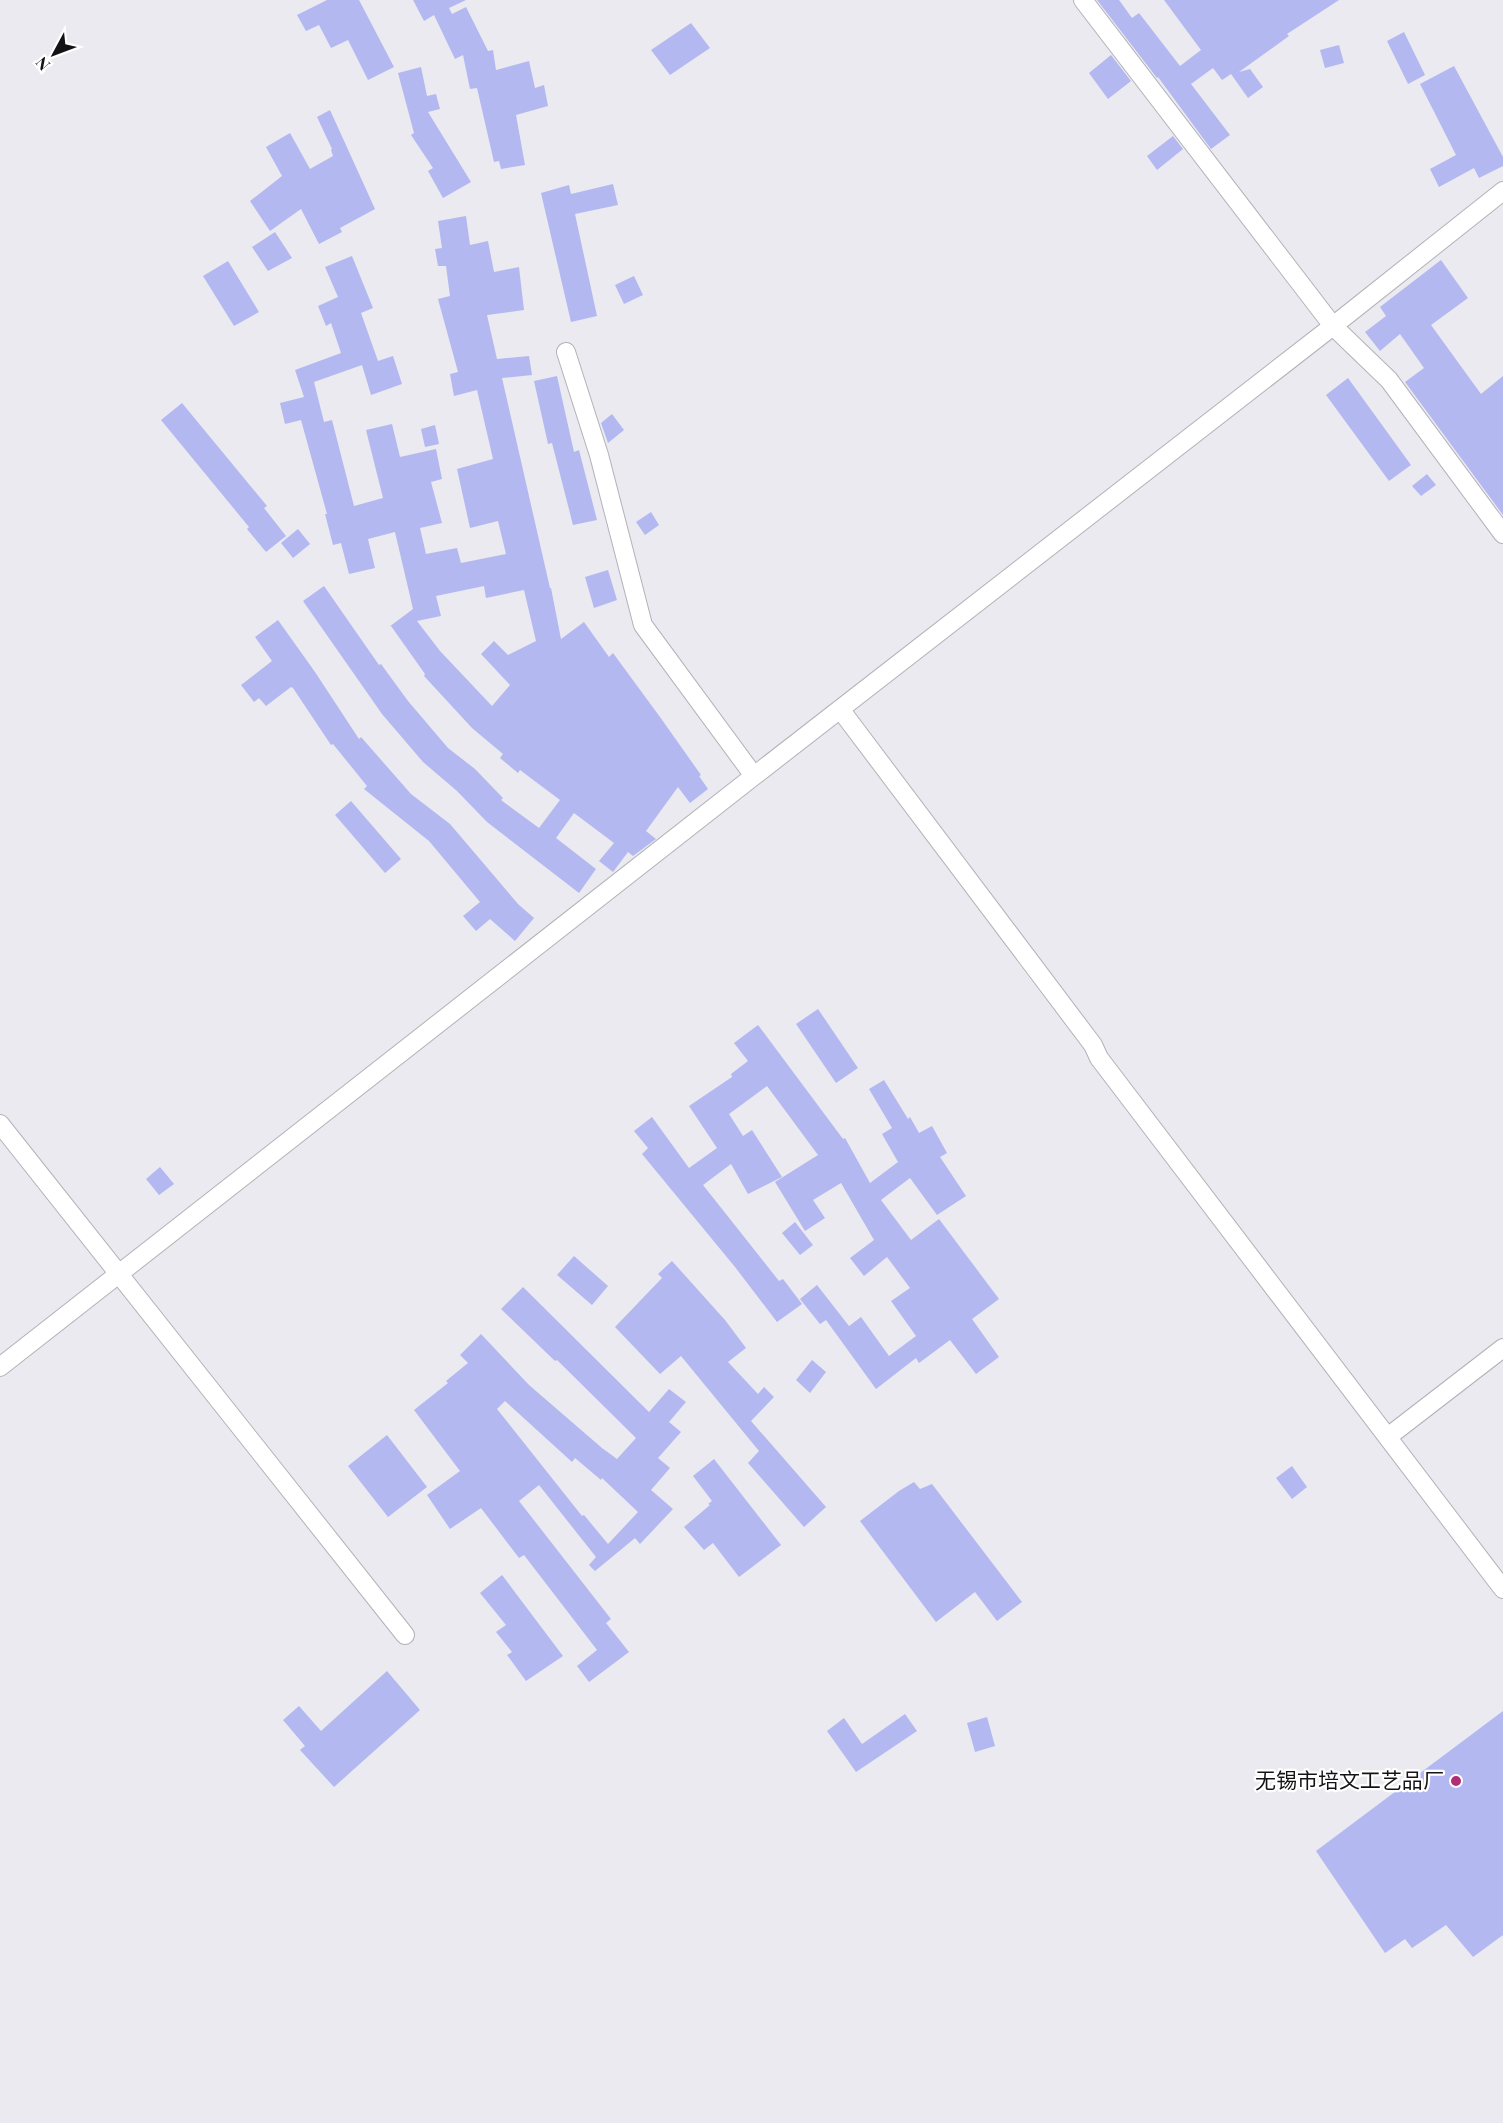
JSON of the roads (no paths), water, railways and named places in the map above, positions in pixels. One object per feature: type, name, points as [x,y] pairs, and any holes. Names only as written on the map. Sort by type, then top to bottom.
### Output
[{"type":"street","points":[[1083,0],[1333,326],[1389,380],[1503,534]]},
{"type":"street","points":[[0,1367],[1503,191]]},
{"type":"street","points":[[566,352],[599,455],[643,625],[754,776]]},
{"type":"street","points":[[840,709],[1093,1045],[1099,1058],[1389,1436],[1503,1589]]},
{"type":"street","points":[[0,1124],[405,1635]]},
{"type":"street","points":[[1389,1436],[1503,1348]]},
{"type":"place","name":"无锡市培文工艺品厂","points":[[1456,1781]]}]
